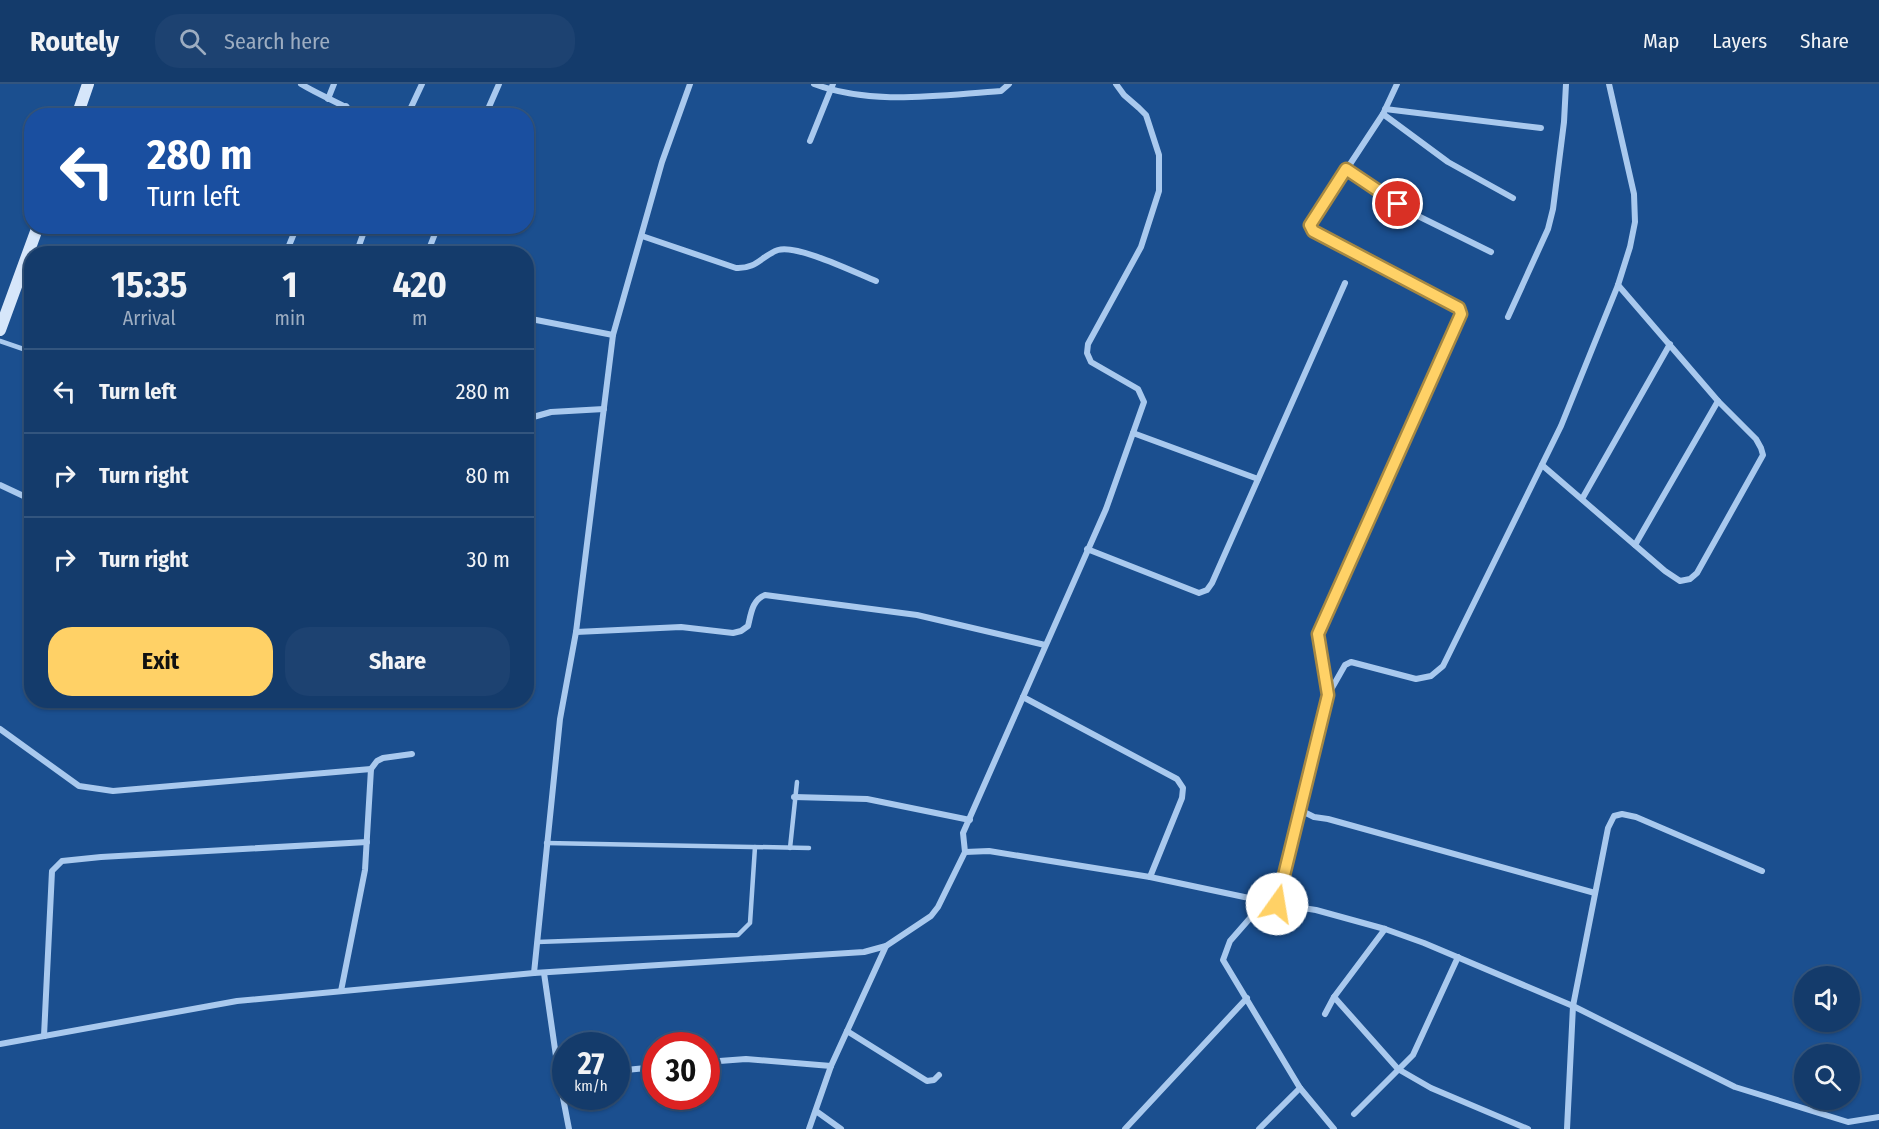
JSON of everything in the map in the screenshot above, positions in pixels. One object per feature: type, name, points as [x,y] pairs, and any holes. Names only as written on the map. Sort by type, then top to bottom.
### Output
[{"type":"main road","points":[[79,108],[87,84]]},
{"type":"main road","points":[[0,330],[24,264]]},
{"type":"street","points":[[301,84],[320,96],[349,108]]},
{"type":"street","points":[[328,99],[334,84]]},
{"type":"street","points":[[412,108],[422,84]]},
{"type":"street","points":[[488,108],[499,84]]},
{"type":"street","points":[[534,973],[560,719],[576,632],[614,335],[662,162],[690,84]]},
{"type":"street","points":[[814,84],[892,99],[1001,91],[1009,84]]},
{"type":"street","points":[[0,1044],[237,1001],[534,973],[864,952],[886,946],[931,916],[938,907],[965,852],[963,834],[1106,509],[1144,402],[1138,389],[1091,363],[1087,353],[1088,344],[1141,247],[1159,191],[1159,155],[1146,116],[1116,84]]},
{"type":"street","points":[[1328,695],[1318,634],[1461,314],[1459,308],[1311,230],[1310,225],[1384,112],[1397,84]]},
{"type":"street","points":[[1508,317],[1548,229],[1553,209],[1564,122],[1566,84]]},
{"type":"street","points":[[1277,904],[1328,695],[1343,667],[1351,662],[1416,679],[1431,676],[1443,666],[1561,426],[1618,285],[1635,222],[1634,194],[1608,84]]},
{"type":"street","points":[[810,141],[831,87]]},
{"type":"street","points":[[1384,112],[1541,128]]},
{"type":"street","points":[[1384,112],[1448,162],[1513,198]]},
{"type":"street","points":[[1346,169],[1416,215],[1491,252]]},
{"type":"street","points":[[642,236],[745,269],[780,249],[803,252],[876,282]]},
{"type":"street","points":[[1087,549],[1199,593],[1207,590],[1212,584],[1345,283]]},
{"type":"street","points":[[1542,465],[1665,571],[1680,581],[1690,579],[1697,573],[1762,455],[1761,447],[1756,439],[1718,400],[1618,285]]},
{"type":"street","points":[[534,320],[614,335]]},
{"type":"street","points":[[1582,499],[1670,344]]},
{"type":"street","points":[[1635,545],[1718,400]]},
{"type":"street","points":[[534,417],[551,412],[604,409]]},
{"type":"street","points":[[1133,433],[1258,479]]},
{"type":"street","points":[[0,485],[24,496]]},
{"type":"street","points":[[576,632],[681,627],[733,633],[748,626],[753,605],[759,597],[765,595],[917,615],[1045,645]]},
{"type":"street","points":[[1023,697],[1177,779],[1183,788],[1182,798],[1150,877]]},
{"type":"street","points":[[0,729],[79,786],[113,791],[371,769]]},
{"type":"street","points":[[341,991],[365,870],[371,769],[377,761],[383,758],[412,754]]},
{"type":"street","points":[[794,797],[867,799],[970,820]]},
{"type":"street","points":[[1300,810],[1314,817],[1595,893]]},
{"type":"street","points":[[1567,1129],[1573,1006],[1608,828],[1614,816],[1622,814],[1636,817],[1762,871]]},
{"type":"street","points":[[44,1036],[52,871],[62,861],[367,842]]},
{"type":"street","points":[[965,852],[989,851],[1150,877],[1316,910],[1385,929],[1573,1006],[1735,1087],[1848,1122],[1879,1117]]},
{"type":"street","points":[[1265,901],[1230,941],[1223,960],[1300,1088],[1334,1129]]},
{"type":"street","points":[[1325,1014],[1334,997],[1385,929]]},
{"type":"street","points":[[809,1129],[831,1066],[886,946]]},
{"type":"street","points":[[1354,1114],[1413,1055],[1458,957]]},
{"type":"street","points":[[544,973],[554,1032]]},
{"type":"street","points":[[1334,997],[1398,1069],[1431,1088],[1528,1129]]},
{"type":"street","points":[[1125,1129],[1247,998]]},
{"type":"street","points":[[847,1031],[927,1081],[934,1080],[939,1075]]},
{"type":"street","points":[[720,1061],[746,1059],[831,1066]]},
{"type":"street","points":[[1259,1129],[1300,1088]]},
{"type":"street","points":[[566,1110],[569,1129]]},
{"type":"street","points":[[816,1111],[841,1129]]},
{"type":"lane","points":[[0,341],[24,349]]},
{"type":"lane","points":[[789,848],[797,782]]},
{"type":"lane","points":[[546,843],[809,848]]},
{"type":"lane","points":[[537,942],[738,935],[750,923],[755,847]]},
{"type":"route","points":[[1277,904],[1328,695],[1318,634],[1461,314],[1459,308],[1311,230],[1310,225],[1346,169],[1398,204]]}]
